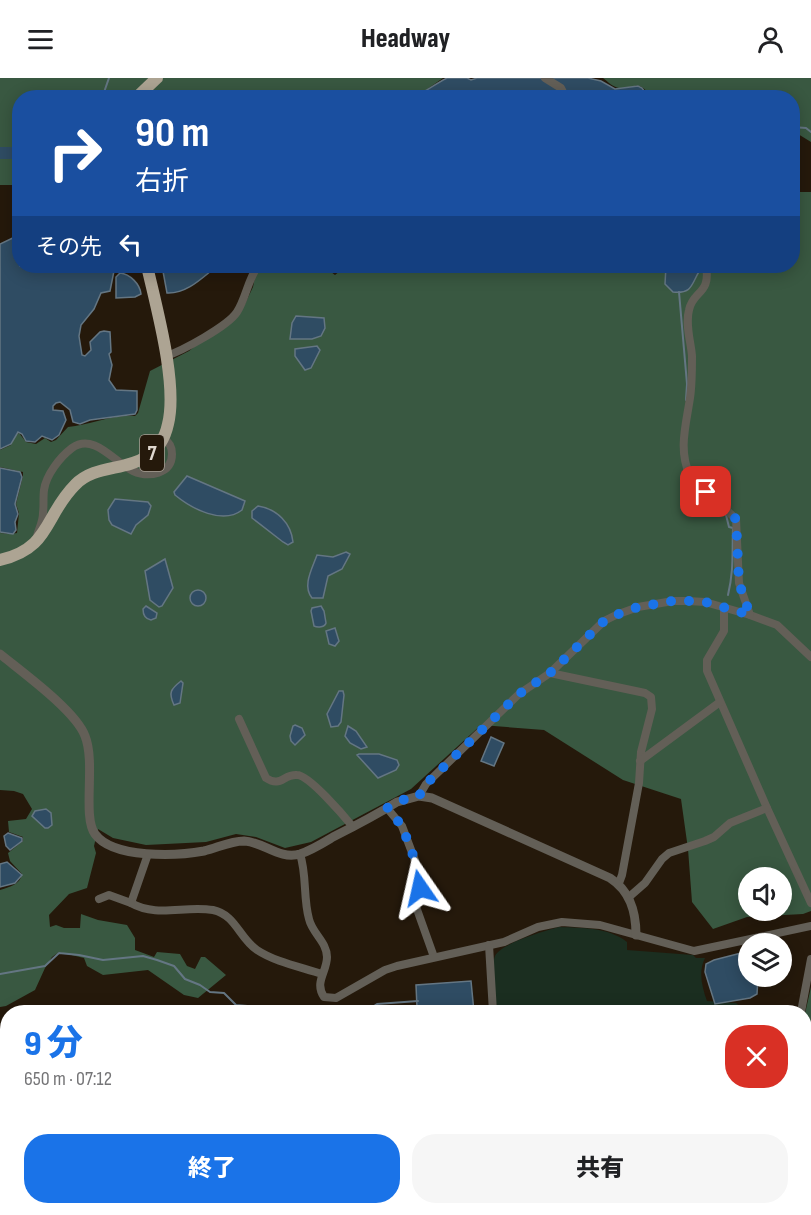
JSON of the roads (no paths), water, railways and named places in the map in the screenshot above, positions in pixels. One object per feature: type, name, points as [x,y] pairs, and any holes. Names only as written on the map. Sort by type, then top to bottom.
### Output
[{"type":"main road","points":[[144,90],[157,78]]},
{"type":"main road","name":"7","points":[[0,560],[21,554],[37,542],[62,501],[78,482],[100,470],[147,457],[161,444],[170,413],[168,370],[148,273]]},
{"type":"street","points":[[545,78],[562,90]]},
{"type":"street","points":[[166,356],[182,350],[230,320],[241,304],[255,273]]},
{"type":"street","points":[[706,273],[707,284],[689,307],[692,357],[691,394],[683,452],[690,476],[736,519],[739,583],[750,615]]},
{"type":"street","points":[[37,542],[38,530],[42,523],[44,488],[47,478],[73,447],[82,444],[102,449],[134,471],[143,473],[164,471],[170,465],[172,454],[171,445],[164,438]]},
{"type":"street","points":[[419,796],[426,784],[519,694],[550,673],[604,621],[627,610],[673,601],[705,602],[777,625],[811,657]]},
{"type":"street","points":[[724,608],[724,631],[707,660],[707,671],[766,808],[811,903]]},
{"type":"street","points":[[0,654],[68,711],[80,725],[85,734],[90,755],[90,823],[96,836],[111,846],[130,852],[148,854],[193,852],[244,842],[254,843],[277,854],[290,856],[300,854],[409,797],[432,798],[619,884],[629,897],[635,914],[636,935]]},
{"type":"street","points":[[550,673],[645,693],[651,697],[652,709],[640,752],[639,783],[619,884]]},
{"type":"street","points":[[640,761],[720,702]]},
{"type":"street","points":[[239,720],[266,778],[271,782],[278,782],[292,775],[303,776],[353,826]]},
{"type":"street","points":[[387,808],[402,826],[422,879],[414,901],[434,957]]},
{"type":"street","points":[[629,897],[645,883],[669,853],[714,837],[730,823],[766,808]]},
{"type":"street","points":[[131,903],[148,854]]},
{"type":"street","points":[[300,854],[309,922],[325,946],[327,957],[322,974],[321,993],[324,998],[336,998],[385,970],[504,942],[538,927],[562,922],[600,925],[694,951],[811,926]]},
{"type":"street","points":[[99,899],[109,895],[148,910],[161,912],[202,909],[225,914],[257,950],[322,974]]},
{"type":"street","points":[[489,945],[493,1005]]},
{"type":"street","points":[[802,1005],[811,959]]},
{"type":"water","points":[[447,78],[471,80],[477,78],[588,78],[601,81],[615,89],[638,86],[644,90],[426,90]]},
{"type":"water","points":[[12,238],[12,273],[114,273],[110,291],[101,293],[94,309],[81,325],[79,336],[82,355],[85,356],[91,350],[90,342],[100,332],[110,332],[111,352],[109,354],[112,365],[109,380],[116,390],[137,391],[135,414],[90,420],[80,424],[73,422],[70,410],[60,402],[56,403],[53,410],[63,411],[66,420],[59,435],[52,440],[42,436],[35,442],[26,441],[18,432],[11,444],[0,449],[0,244]]},
{"type":"water","points":[[120,273],[134,280],[141,294],[135,297],[116,298],[116,277]]},
{"type":"water","points":[[163,273],[208,273],[188,288],[167,293]]},
{"type":"water","points":[[666,273],[698,273],[688,290],[673,292],[665,284]]},
{"type":"water","points":[[296,316],[324,318],[325,328],[321,336],[312,339],[290,339],[292,323]]},
{"type":"water","points":[[317,346],[320,350],[311,368],[305,370],[295,356],[295,349]]},
{"type":"water","points":[[0,468],[20,472],[22,477],[15,504],[18,514],[15,522],[16,530],[13,534],[0,532]]},
{"type":"water","points":[[187,476],[245,501],[242,510],[226,516],[217,516],[190,505],[174,492]]},
{"type":"water","points":[[115,499],[148,502],[151,506],[148,515],[136,525],[131,534],[112,525],[109,520],[108,510]]},
{"type":"water","points":[[258,506],[271,510],[282,518],[292,535],[293,542],[288,545],[252,518],[252,511]]},
{"type":"water","points":[[346,552],[350,554],[342,569],[328,576],[323,598],[312,598],[308,583],[317,555],[333,557]]},
{"type":"water","points":[[165,559],[173,588],[162,606],[159,607],[150,600],[145,571]]},
{"type":"water","points":[[195,590],[201,590],[206,598],[204,604],[195,606],[190,601],[190,595]]},
{"type":"water","points":[[146,606],[157,613],[156,618],[151,620],[146,617],[143,609]]},
{"type":"water","points":[[321,606],[326,623],[316,627],[311,611],[312,608]]},
{"type":"water","points":[[335,628],[339,641],[335,646],[329,644],[326,631]]},
{"type":"water","points":[[181,681],[183,683],[180,703],[174,705],[171,697],[172,691]]},
{"type":"water","points":[[339,691],[343,691],[344,695],[341,722],[338,726],[331,727],[327,714]]},
{"type":"water","points":[[295,725],[302,728],[305,735],[295,745],[290,736]]},
{"type":"water","points":[[348,726],[356,731],[367,747],[361,749],[350,743],[345,736]]},
{"type":"water","points":[[491,737],[504,743],[494,766],[481,761]]},
{"type":"water","points":[[379,754],[397,760],[399,765],[396,770],[378,778],[357,755]]},
{"type":"water","points":[[46,809],[51,813],[52,825],[48,828],[32,816],[35,811]]},
{"type":"water","points":[[8,833],[22,838],[22,841],[10,850],[6,846],[4,836]]},
{"type":"water","points":[[7,862],[22,875],[15,883],[0,887],[0,864]]},
{"type":"water","points":[[738,954],[738,987],[757,987],[757,994],[750,998],[715,1004],[705,972],[706,964]]},
{"type":"water","points":[[471,981],[473,1005],[417,1005],[416,985]]},
{"type":"waterway","points":[[105,90],[109,78]]},
{"type":"waterway","points":[[800,128],[806,128],[811,132]]},
{"type":"waterway","points":[[0,153],[12,153]]},
{"type":"waterway","points":[[679,292],[687,384],[686,400]]},
{"type":"waterway","points":[[726,515],[729,527],[733,528],[732,569],[728,595]]},
{"type":"waterway","points":[[0,974],[45,966],[59,953],[103,960],[143,956],[174,966],[185,979],[210,992],[224,993],[236,1005]]},
{"type":"waterway","points":[[376,1005],[418,1001]]}]
